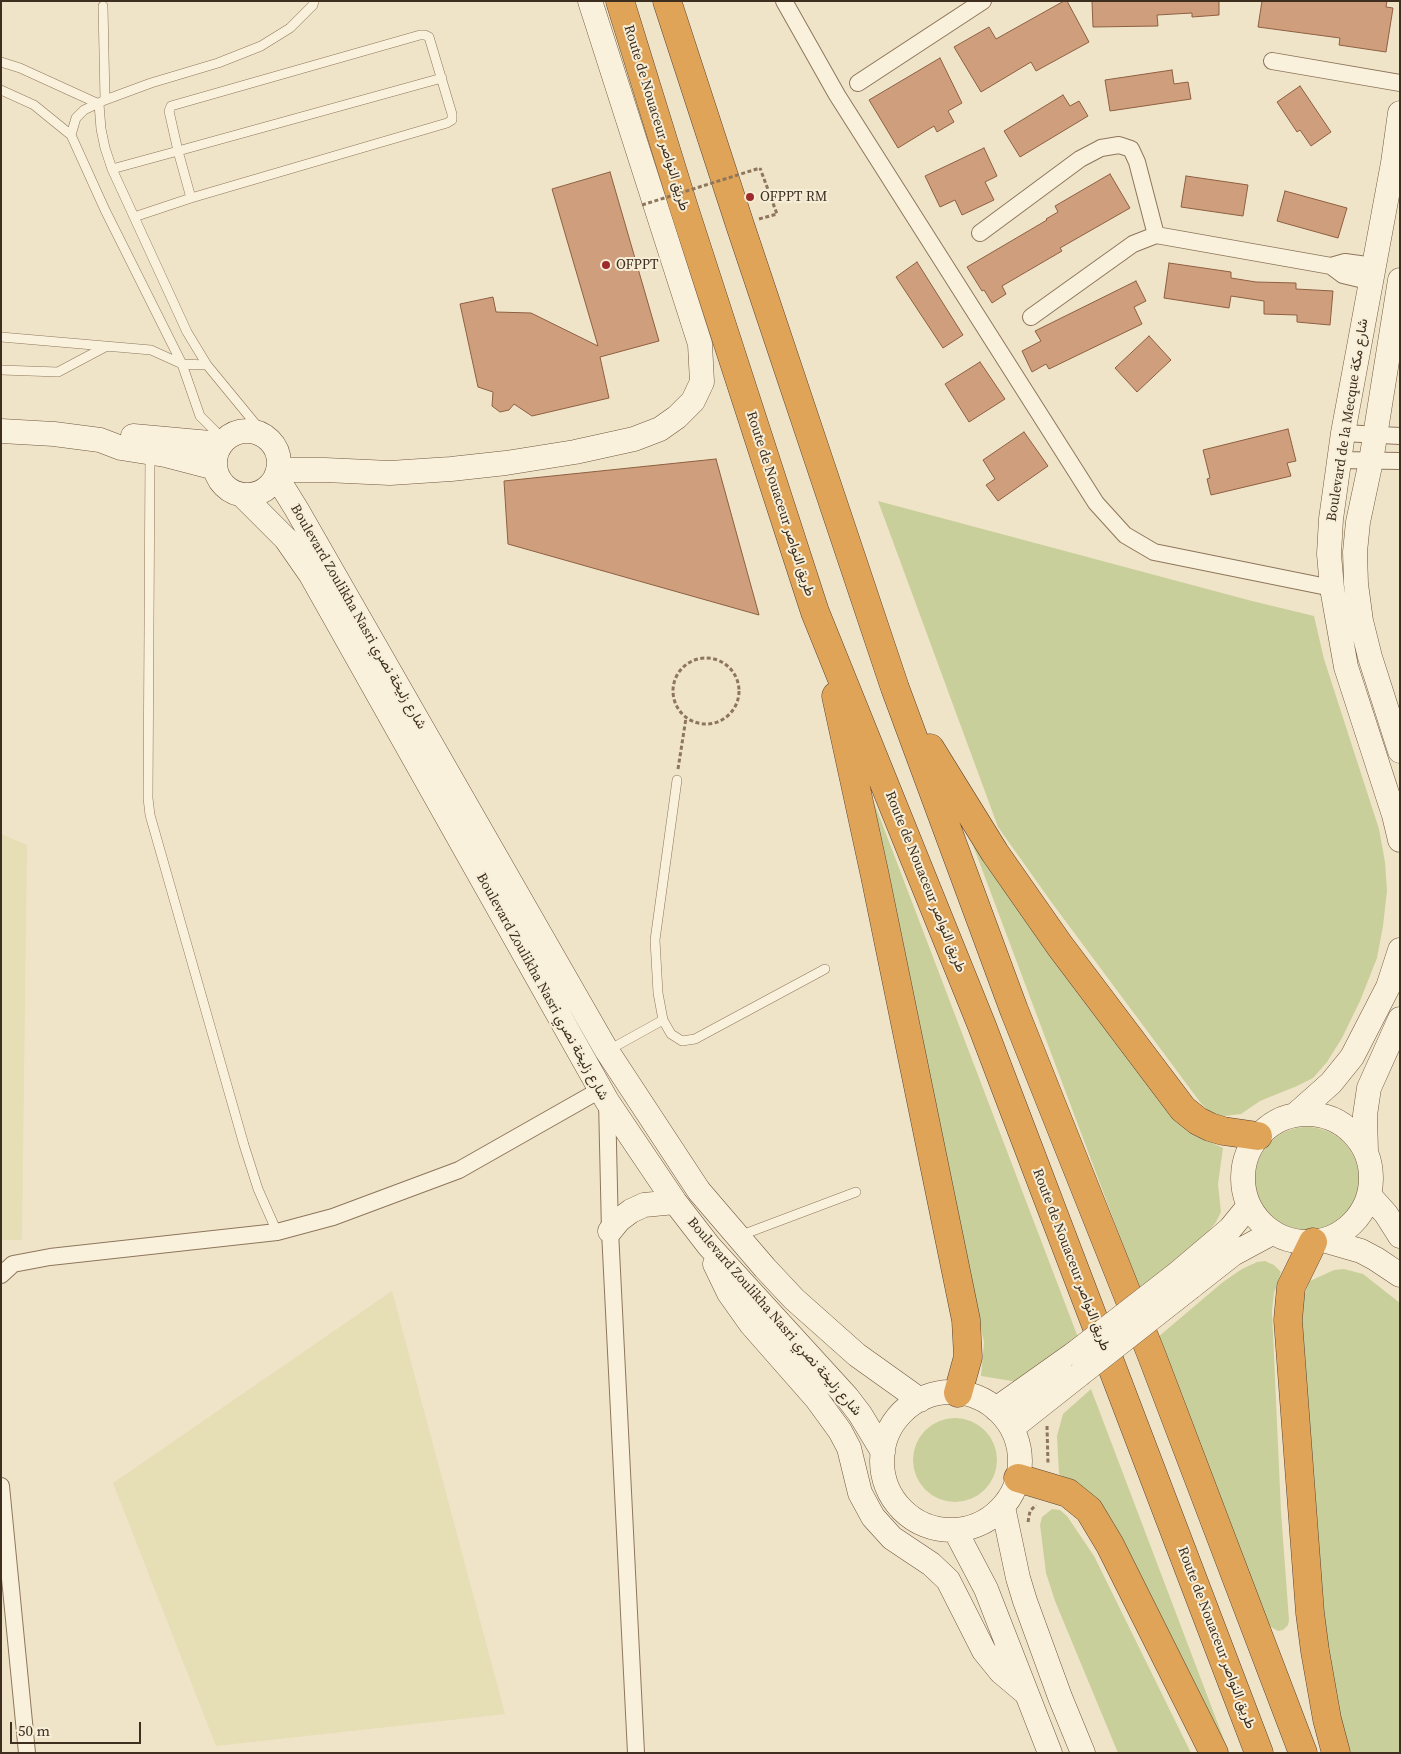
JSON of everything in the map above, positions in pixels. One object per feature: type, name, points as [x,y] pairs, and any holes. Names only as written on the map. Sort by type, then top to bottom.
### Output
[{"type":"highway","name":"Route de Nouaceur طريق النواصر","points":[[620,1],[684,208],[815,612],[986,1035],[1259,1753]]},
{"type":"highway","points":[[667,1],[895,688],[1014,1010],[1152,1356],[1303,1753]]},
{"type":"highway","points":[[815,612],[830,669],[875,876],[966,1320],[968,1358],[958,1392]]},
{"type":"highway","points":[[895,688],[995,853],[1060,946],[1183,1109],[1198,1121],[1210,1127],[1223,1131],[1258,1136]]},
{"type":"highway","points":[[1318,1241],[1291,1287],[1288,1320],[1310,1613],[1325,1709],[1336,1753]]},
{"type":"highway","points":[[1018,1478],[1068,1493],[1089,1510],[1110,1545],[1214,1753]]},
{"type":"main road","points":[[277,473],[325,470],[390,473],[451,469],[506,463],[575,452],[634,439],[660,429],[676,417],[692,401],[702,382],[700,344],[590,1]]},
{"type":"main road","name":"Boulevard de la Mecque شارع مكة","points":[[1400,113],[1396,164],[1373,274],[1339,460],[1331,519],[1329,554],[1332,588],[1346,667],[1394,815],[1400,840]]},
{"type":"main road","name":"Boulevard de la Mecque شارع مكة","points":[[1400,280],[1395,345],[1375,434],[1358,522],[1355,552],[1356,584],[1361,621],[1370,658],[1400,751]]},
{"type":"main road","points":[[1,431],[54,434],[100,440],[121,448],[165,455],[215,468]]},
{"type":"main road","points":[[270,442],[278,457],[277,473],[270,486],[260,492],[242,495],[226,488],[219,479],[215,468],[216,456],[223,442],[234,434],[245,431],[256,432],[270,442],[325,470]]},
{"type":"main road","points":[[100,440],[122,435],[223,442]]},
{"type":"main road","name":"Boulevard Zoulikha Nasri شارع زليخة نصري","points":[[277,473],[606,1051],[699,1191],[794,1299],[857,1355],[920,1400]]},
{"type":"main road","name":"Boulevard Zoulikha Nasri شارع زليخة نصري","points":[[242,495],[286,539],[311,575],[603,1095],[674,1202],[709,1246],[847,1397],[860,1414],[883,1452]]},
{"type":"main road","points":[[1400,950],[1388,987],[1352,1057],[1331,1082],[1295,1115],[1275,1123],[1258,1136],[1248,1153],[1243,1172],[1244,1192],[1248,1207],[1257,1219],[1272,1233],[1290,1240],[1318,1241],[1361,1251],[1390,1267],[1400,1275]]},
{"type":"main road","points":[[1366,1152],[1366,1107],[1369,1088],[1400,1019]]},
{"type":"main road","points":[[1295,1115],[1320,1115],[1342,1125],[1360,1142],[1370,1164],[1369,1195],[1362,1213],[1344,1231],[1318,1241]]},
{"type":"main road","points":[[1369,1195],[1386,1214],[1400,1236]]},
{"type":"main road","points":[[610,1231],[619,1220],[631,1211],[644,1205],[674,1202]]},
{"type":"main road","points":[[996,1409],[1077,1364],[1184,1280],[1248,1207]]},
{"type":"main road","points":[[1184,1280],[1272,1233]]},
{"type":"main road","points":[[709,1246],[720,1275],[751,1324],[829,1414],[840,1430],[849,1448],[860,1493],[873,1517],[892,1538],[930,1564],[948,1580],[984,1651],[1002,1672],[1026,1693]]},
{"type":"main road","points":[[1012,1428],[1037,1408],[1077,1364]]},
{"type":"main road","points":[[958,1392],[979,1398],[996,1409],[1012,1428],[1018,1444],[1021,1461],[1015,1488],[1003,1506],[989,1518],[973,1526],[955,1530],[928,1526],[905,1513],[889,1491],[884,1478],[883,1452],[885,1441],[895,1421],[910,1405],[932,1395],[958,1392]]},
{"type":"main road","points":[[1003,1506],[1025,1601],[1060,1697],[1083,1753]]},
{"type":"main road","points":[[955,1530],[986,1589],[1050,1753]]},
{"type":"street","points":[[784,1],[837,96],[1096,504],[1125,535],[1154,552],[1332,588]]},
{"type":"street","points":[[858,83],[983,1]]},
{"type":"street","points":[[1272,61],[1400,84]]},
{"type":"street","points":[[980,233],[1080,159],[1101,148],[1119,145],[1131,149],[1156,235]]},
{"type":"street","points":[[1031,317],[1133,244],[1156,235],[1331,266],[1348,262],[1373,274]]},
{"type":"street","points":[[1344,433],[1400,436]]},
{"type":"street","points":[[1339,460],[1400,462]]},
{"type":"street","points":[[1,1275],[13,1264],[50,1256],[278,1232],[333,1217],[459,1170],[603,1095],[636,1753]]},
{"type":"street","points":[[1,1486],[6,1586],[27,1753]]},
{"type":"lane","points":[[71,135],[76,118],[84,110],[151,83],[218,63],[261,46],[290,28],[313,5],[314,1]]},
{"type":"lane","points":[[103,6],[102,135],[112,168],[187,332],[207,365],[270,442]]},
{"type":"lane","points":[[134,217],[191,198],[452,120],[452,114],[429,37],[420,35],[171,106],[169,111],[191,198]]},
{"type":"lane","points":[[1,62],[102,102]]},
{"type":"lane","points":[[112,168],[442,78]]},
{"type":"lane","points":[[1,90],[34,105],[71,135],[104,210],[182,364],[200,416],[223,442]]},
{"type":"lane","points":[[1,337],[151,350],[182,364],[207,365]]},
{"type":"lane","points":[[1,370],[58,372],[105,347]]},
{"type":"lane","points":[[150,453],[148,788],[150,815],[244,1146],[258,1189],[278,1232]]},
{"type":"lane","points":[[677,780],[655,940],[658,993],[663,1020],[671,1034],[676,1038],[689,1041],[825,970]]},
{"type":"lane","points":[[606,1051],[663,1020]]},
{"type":"lane","points":[[738,1236],[856,1192]]},
{"type":"path","points":[[642,205],[760,168],[777,214]]},
{"type":"path","points":[[708,658],[726,665],[737,680],[739,689],[735,707],[730,715],[722,721],[704,725],[694,723],[686,718],[674,703],[672,694],[676,675],[690,662],[708,658]]},
{"type":"path","points":[[677,780],[686,718]]},
{"type":"path","points":[[1037,1408],[1047,1420],[1049,1470]]},
{"type":"shaded area","points":[[1,834],[27,845],[22,1240],[1,1240]]},
{"type":"shaded area","points":[[392,1291],[505,1714],[216,1746],[113,1483]]},
{"type":"green space","points":[[878,501],[1314,616],[1324,659],[1379,829],[1385,862],[1387,891],[1377,958],[1360,1001],[1342,1038],[1327,1062],[1313,1078],[1260,1101],[1241,1114],[1224,1116],[1210,1113],[1200,1102],[998,827]]},
{"type":"green space","points":[[867,784],[1079,1340],[1018,1382],[981,1376],[984,1342]]},
{"type":"green space","points":[[971,840],[1186,1127],[1200,1137],[1223,1148],[1218,1184],[1221,1212],[1216,1222],[1207,1233],[1140,1290]]},
{"type":"green space","points":[[1307,1127],[1327,1131],[1344,1142],[1355,1159],[1359,1179],[1355,1199],[1344,1216],[1327,1227],[1307,1231],[1287,1227],[1270,1216],[1259,1199],[1255,1179],[1259,1159],[1270,1142],[1287,1131]]},
{"type":"green space","points":[[1265,1261],[1274,1265],[1281,1272],[1274,1293],[1272,1311],[1281,1512],[1289,1620],[1288,1625],[1283,1630],[1278,1631],[1267,1622],[1158,1337],[1223,1282],[1242,1269],[1257,1262]]},
{"type":"green space","points":[[1344,1269],[1363,1274],[1400,1303],[1400,1753],[1346,1753],[1330,1694],[1300,1309],[1310,1281],[1334,1270]]},
{"type":"green space","points":[[1091,1389],[1229,1753],[1226,1753],[1077,1484],[1059,1474],[1057,1436],[1063,1414]]},
{"type":"green space","points":[[955,1418],[971,1421],[985,1430],[994,1444],[997,1460],[994,1476],[985,1490],[971,1499],[955,1502],[939,1499],[925,1490],[916,1476],[913,1460],[916,1444],[925,1430],[939,1421]]},
{"type":"green space","points":[[1052,1509],[1060,1510],[1067,1516],[1094,1556],[1191,1753],[1118,1753],[1055,1601],[1046,1573],[1040,1525],[1042,1517]]},
{"type":"building","points":[[1067,1],[1089,42],[1036,71],[1031,62],[981,92],[954,47],[989,27],[996,39]]},
{"type":"building","points":[[1092,1],[1219,1],[1219,15],[1192,17],[1192,13],[1157,15],[1158,26],[1093,27]]},
{"type":"building","points":[[1262,1],[1387,1],[1386,7],[1393,8],[1386,52],[1339,45],[1340,38],[1258,27]]},
{"type":"building","points":[[940,58],[962,103],[948,111],[954,122],[937,132],[934,126],[898,148],[869,100]]},
{"type":"building","points":[[1172,70],[1174,84],[1188,82],[1191,99],[1110,111],[1105,80]]},
{"type":"building","points":[[1300,86],[1331,132],[1311,146],[1300,130],[1297,132],[1277,102]]},
{"type":"building","points":[[1063,95],[1070,106],[1079,101],[1088,116],[1020,157],[1004,131]]},
{"type":"building","points":[[984,148],[997,176],[985,182],[994,200],[962,215],[955,200],[940,207],[925,176]]},
{"type":"building","points":[[610,172],[659,341],[600,357],[609,398],[532,416],[514,404],[509,410],[500,412],[492,406],[493,392],[478,387],[460,304],[493,297],[496,312],[531,313],[598,346],[552,189]]},
{"type":"building","points":[[1110,174],[1130,208],[1060,248],[1062,251],[1002,286],[1006,294],[992,303],[967,267],[1047,220],[1058,212],[1055,206]]},
{"type":"building","points":[[1186,176],[1248,185],[1243,216],[1181,207]]},
{"type":"building","points":[[1285,191],[1347,208],[1338,238],[1277,221]]},
{"type":"building","points":[[917,262],[963,335],[943,348],[896,277]]},
{"type":"building","points":[[1169,263],[1231,272],[1231,278],[1256,282],[1296,283],[1296,289],[1333,291],[1330,325],[1297,322],[1297,315],[1264,314],[1264,301],[1231,296],[1229,308],[1164,298]]},
{"type":"building","points":[[1136,281],[1146,301],[1134,307],[1142,324],[1049,369],[1046,364],[1032,372],[1022,351],[1041,341],[1035,331]]},
{"type":"building","points":[[1149,336],[1171,360],[1137,392],[1115,368]]},
{"type":"building","points":[[980,362],[1005,399],[969,422],[945,384]]},
{"type":"building","points":[[1288,429],[1296,461],[1287,463],[1291,476],[1211,495],[1207,479],[1210,478],[1203,450]]},
{"type":"building","points":[[1024,432],[1048,466],[998,501],[986,485],[995,479],[983,460]]},
{"type":"building","points":[[716,459],[759,615],[508,544],[504,481]]},
{"type":"place","name":"OFPPT RM","points":[[750,197]]},
{"type":"place","name":"OFPPT","points":[[606,265]]}]
